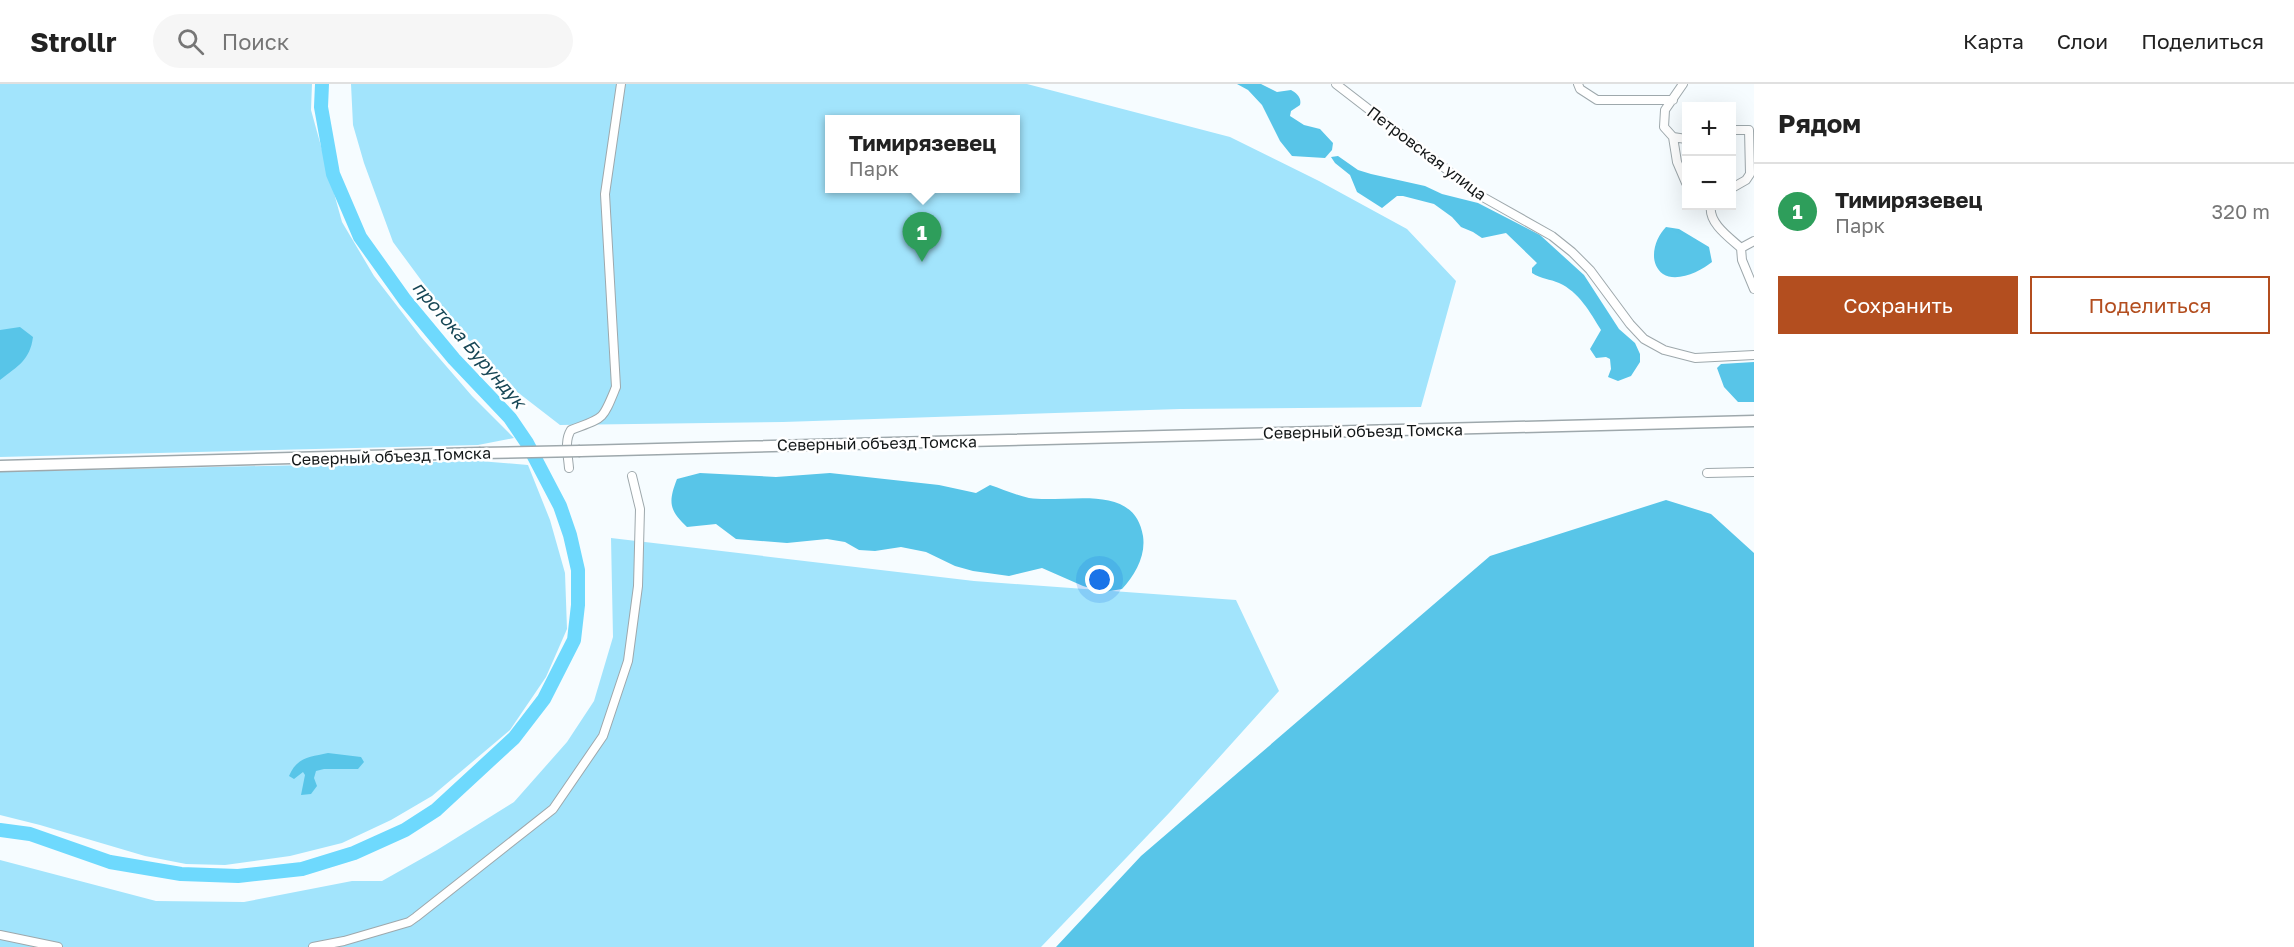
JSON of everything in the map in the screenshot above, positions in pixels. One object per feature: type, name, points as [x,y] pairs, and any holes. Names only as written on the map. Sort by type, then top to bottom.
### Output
[{"type":"main road","name":"Северный объезд Томска","points":[[0,466],[1754,421]]},
{"type":"street","points":[[569,468],[566,438],[568,434],[571,430],[604,416],[616,387],[605,194],[621,84]]},
{"type":"street","name":"Петровская улица","points":[[1336,84],[1481,196],[1552,236],[1572,252],[1590,270],[1644,339],[1664,350],[1695,358],[1754,355]]},
{"type":"street","points":[[1578,84],[1588,96],[1597,100],[1673,100]]},
{"type":"street","points":[[1682,174],[1677,162],[1673,137],[1664,127],[1664,118],[1683,84]]},
{"type":"street","points":[[1736,130],[1752,130],[1750,174],[1746,180],[1736,185]]},
{"type":"street","points":[[1673,137],[1682,138]]},
{"type":"street","points":[[1712,210],[1724,233],[1742,248]]},
{"type":"street","points":[[1742,248],[1754,241]]},
{"type":"street","points":[[1742,248],[1742,260],[1754,290]]},
{"type":"street","points":[[1707,473],[1754,472]]},
{"type":"street","points":[[313,947],[344,941],[410,922],[552,809],[603,736],[628,662],[638,586],[640,509],[632,476]]},
{"type":"street","points":[[0,935],[58,947]]},
{"type":"street","points":[[8,947],[12,938]]},
{"type":"shaded area","points":[[0,84],[312,84],[311,110],[342,222],[374,276],[421,337],[472,396],[514,438],[478,445],[0,457]]},
{"type":"shaded area","points":[[351,84],[1027,84],[1230,137],[1319,181],[1407,229],[1456,281],[1421,407],[1180,409],[783,422],[560,425],[516,391],[452,322],[393,242],[364,163],[353,125]]},
{"type":"shaded area","points":[[1237,84],[1261,84],[1277,92],[1291,90],[1295,92],[1300,105],[1291,111],[1290,116],[1304,125],[1320,129],[1333,143],[1332,150],[1325,158],[1292,156],[1280,141],[1262,105],[1248,90]]},
{"type":"shaded area","points":[[1338,156],[1358,170],[1425,186],[1442,194],[1478,203],[1540,235],[1584,275],[1619,329],[1635,343],[1640,354],[1640,362],[1631,376],[1618,381],[1608,377],[1611,369],[1610,359],[1596,358],[1590,349],[1601,330],[1588,310],[1566,287],[1532,273],[1532,268],[1537,263],[1506,233],[1482,238],[1461,227],[1434,204],[1403,196],[1397,196],[1382,208],[1357,192],[1350,175],[1331,157]]},
{"type":"shaded area","points":[[1666,227],[1679,229],[1709,247],[1712,262],[1682,277],[1663,274],[1655,263],[1654,250]]},
{"type":"shaded area","points":[[20,327],[33,337],[29,351],[22,362],[0,380],[0,330]]},
{"type":"shaded area","points":[[1754,362],[1754,402],[1738,402],[1724,387],[1717,368],[1721,364]]},
{"type":"shaded area","points":[[479,461],[528,465],[550,520],[565,573],[567,629],[546,677],[510,730],[432,796],[391,820],[342,843],[290,856],[225,865],[186,864],[145,856],[0,815],[0,472]]},
{"type":"shaded area","points":[[700,473],[776,477],[830,473],[939,485],[976,493],[990,485],[1029,498],[1113,501],[1127,508],[1137,519],[1143,536],[1143,551],[1135,571],[1122,589],[1104,592],[1083,586],[1042,568],[1009,576],[973,571],[955,566],[926,552],[901,547],[875,551],[859,550],[845,542],[827,539],[787,543],[736,539],[716,524],[687,527],[677,516],[671,500],[677,479]]},
{"type":"shaded area","points":[[1666,500],[1711,514],[1754,553],[1754,947],[1056,947],[1141,856],[1490,556]]},
{"type":"shaded area","points":[[611,538],[974,581],[1236,600],[1279,691],[1170,812],[1041,947],[0,947],[0,860],[156,901],[244,902],[352,881],[382,881],[514,802],[567,742],[594,701],[613,637]]},
{"type":"shaded area","points":[[328,753],[361,757],[364,762],[358,769],[316,771],[314,778],[317,786],[311,794],[301,795],[305,775],[303,772],[294,779],[289,776],[292,770],[300,761]]},
{"type":"waterway","name":"протока Бурундук","points":[[0,830],[30,834],[110,862],[181,874],[238,876],[302,869],[354,853],[405,830],[436,810],[514,738],[544,699],[574,640],[578,605],[578,570],[560,506],[527,443],[510,418],[454,359],[405,300],[360,237],[333,174],[321,107],[322,84]]},
{"type":"place","name":"Тимирязевец","points":[[922,262]]}]
